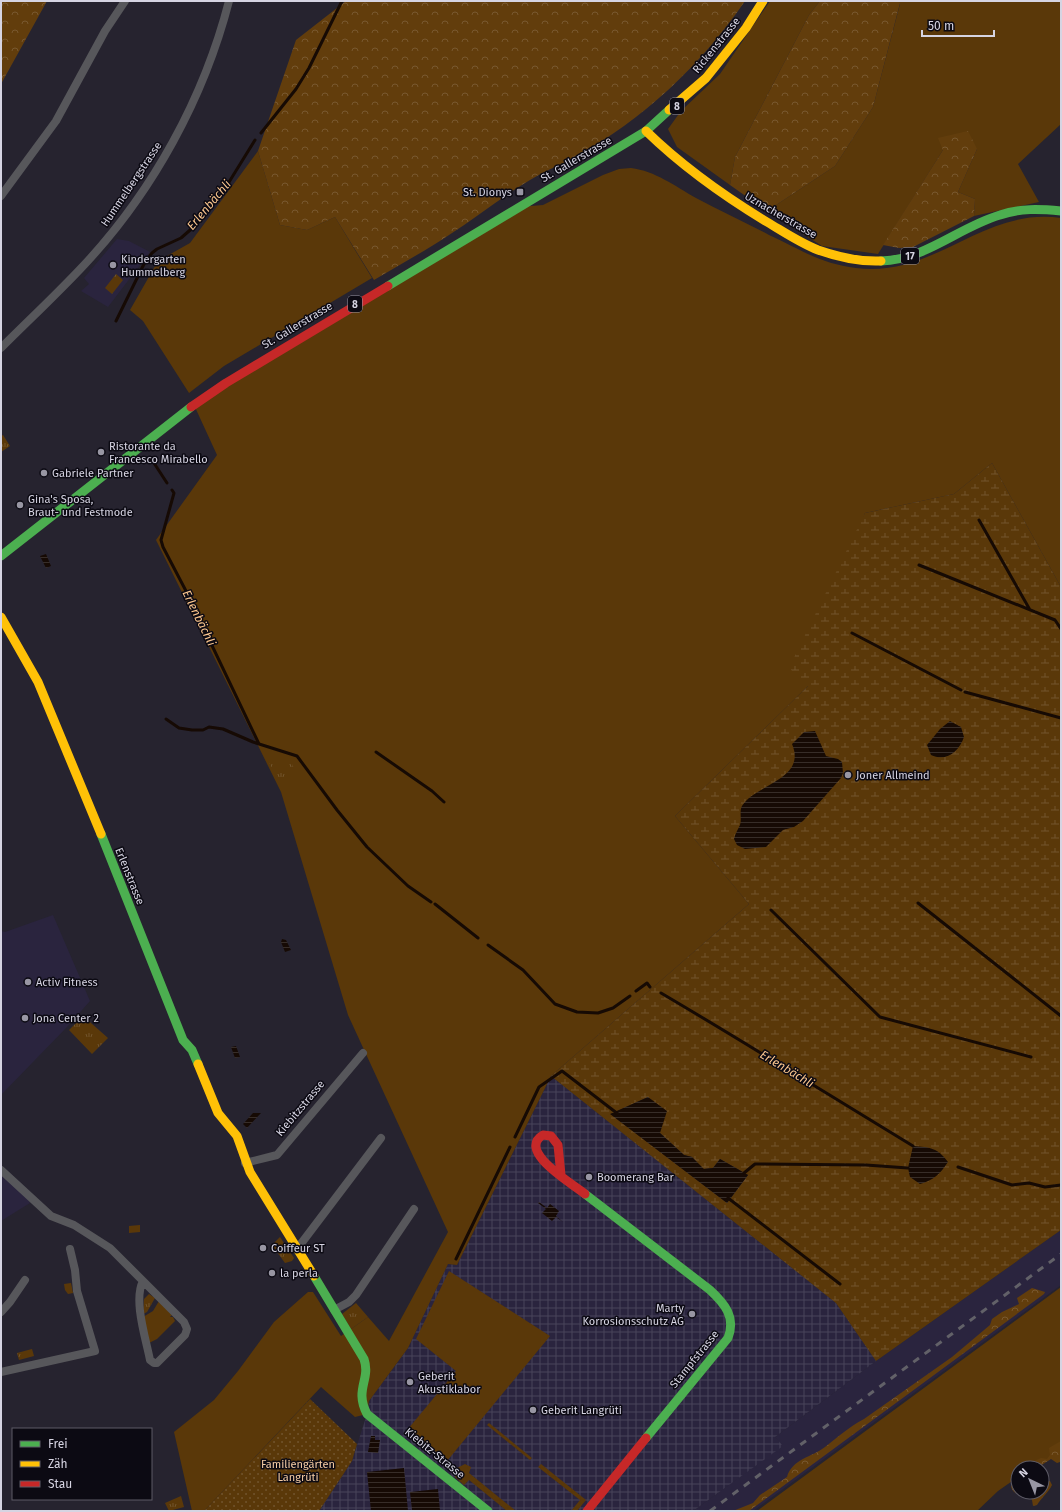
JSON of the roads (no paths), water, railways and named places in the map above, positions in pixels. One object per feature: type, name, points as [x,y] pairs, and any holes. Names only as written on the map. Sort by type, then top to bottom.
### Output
[{"type":"street","points":[[1,196],[56,121],[105,31],[125,1]]},
{"type":"street","name":"Hummelbergstrasse","points":[[1,348],[50,301],[103,244],[158,168],[193,103],[205,73],[229,1]]},
{"type":"street","name":"Rickenstrasse","points":[[646,131],[706,78],[732,47],[763,1]]},
{"type":"street","name":"Uznacherstrasse","points":[[646,131],[664,149],[722,194],[795,239],[816,249],[841,257],[884,261],[907,258],[934,247],[980,223],[1012,211],[1037,209],[1061,211]]},
{"type":"street","name":"St. Gallerstrasse","points":[[1,556],[194,405],[226,383],[646,131]]},
{"type":"street","name":"Erlenstrasse","points":[[1,617],[35,676],[61,734],[183,1040],[192,1050],[218,1113],[236,1136],[245,1163]]},
{"type":"street","name":"Kiebitzstrasse","points":[[245,1163],[277,1155],[363,1053]]},
{"type":"street","points":[[297,1249],[381,1138]]},
{"type":"street","points":[[245,1163],[334,1310],[349,1302],[356,1295],[414,1209]]},
{"type":"street","points":[[1,1170],[51,1216],[74,1225],[110,1248],[163,1300],[186,1325],[185,1335],[157,1363],[150,1360],[139,1304],[139,1292],[143,1281]]},
{"type":"street","name":"Stampfstrasse","points":[[561,1175],[724,1304],[729,1312],[731,1323],[728,1338],[587,1511]]},
{"type":"street","points":[[1,1372],[95,1351],[77,1291],[75,1270],[70,1249]]},
{"type":"street","points":[[1,1312],[25,1280]]},
{"type":"street","name":"Kiebitz-Strasse","points":[[334,1310],[365,1363],[366,1372],[361,1396],[367,1414],[488,1511]]},
{"type":"waterway","name":"Erlenbächli","points":[[261,133],[296,89],[309,68],[342,1]]},
{"type":"waterway","name":"Erlenbächli","points":[[116,321],[144,264],[152,253],[157,249],[181,238],[197,224],[221,195],[255,140]]},
{"type":"waterway","name":"Erlenbächli","points":[[138,457],[141,459],[152,460],[167,483]]},
{"type":"waterway","name":"Erlenbächli","points":[[172,490],[174,493],[161,540],[163,547],[186,591],[259,744]]},
{"type":"waterway","points":[[979,520],[1030,610]]},
{"type":"waterway","points":[[919,565],[1055,620],[1061,629]]},
{"type":"waterway","points":[[852,633],[961,690]]},
{"type":"waterway","points":[[965,692],[1061,718]]},
{"type":"waterway","name":"Erlenbächli","points":[[166,719],[179,728],[192,730],[203,730],[209,727],[223,729],[253,742],[297,756],[337,810],[367,847],[408,886],[431,902]]},
{"type":"waterway","points":[[376,752],[432,791],[444,802]]},
{"type":"waterway","points":[[918,903],[1061,1016]]},
{"type":"waterway","name":"Erlenbächli","points":[[435,904],[478,938]]},
{"type":"waterway","points":[[771,910],[880,1017],[1031,1057]]},
{"type":"waterway","name":"Erlenbächli","points":[[488,945],[523,970],[555,1004],[577,1012],[598,1013],[613,1008],[630,996]]},
{"type":"waterway","name":"Erlenbächli","points":[[636,991],[647,983],[650,987]]},
{"type":"waterway","name":"Erlenbächli","points":[[661,993],[913,1146]]},
{"type":"waterway","points":[[515,1137],[539,1087],[562,1071],[618,1114]]},
{"type":"waterway","points":[[456,1259],[510,1147]]},
{"type":"waterway","points":[[744,1173],[755,1164],[866,1165],[908,1168]]},
{"type":"waterway","points":[[958,1167],[1012,1185],[1029,1183],[1045,1187],[1061,1185]]},
{"type":"waterway","points":[[728,1198],[840,1284]]},
{"type":"railway","points":[[710,1511],[1061,1254]]},
{"type":"place","name":"St. Dionys","points":[[520,192]]},
{"type":"place","name":"Kindergarten Hummelberg","points":[[113,265]]},
{"type":"place","name":"Ristorante da Francesco Mirabello","points":[[101,452]]},
{"type":"place","name":"Gabriele Partner","points":[[44,473]]},
{"type":"place","name":"Gina's Sposa, Braut- und Festmode","points":[[20,505]]},
{"type":"place","name":"Joner Allmeind","points":[[848,775]]},
{"type":"place","name":"Activ Fitness","points":[[28,982]]},
{"type":"place","name":"Jona Center 2","points":[[25,1018]]},
{"type":"place","name":"Boomerang Bar","points":[[589,1177]]},
{"type":"place","name":"Coiffeur ST","points":[[263,1248]]},
{"type":"place","name":"la perla","points":[[272,1273]]},
{"type":"place","name":"Marty Korrosionsschutz AG","points":[[692,1314]]},
{"type":"place","name":"Geberit Akustiklabor","points":[[410,1382]]},
{"type":"place","name":"Geberit Langrüti","points":[[533,1410]]},
{"type":"park label","name":"Familiengärten Langrüti","points":[[298,1470]]}]
